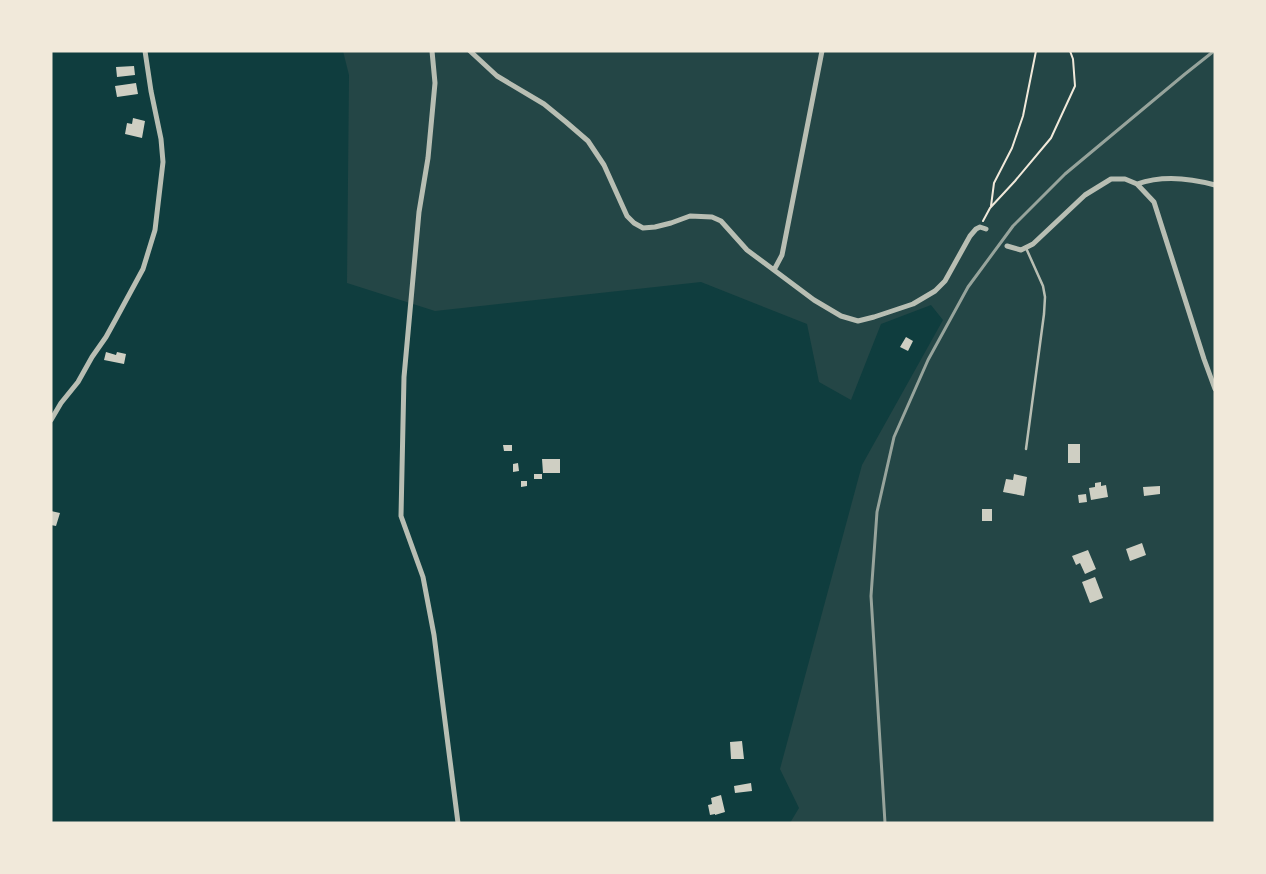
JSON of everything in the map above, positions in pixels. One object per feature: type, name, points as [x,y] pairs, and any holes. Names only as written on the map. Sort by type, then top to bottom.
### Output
[{"type":"street","points":[[51,420],[78,382],[117,317],[143,269],[155,230],[163,162],[162,138],[151,91],[145,51]]},
{"type":"street","points":[[432,51],[435,83],[428,158],[418,212],[404,377],[401,516],[423,577],[434,635],[458,823]]},
{"type":"street","points":[[470,51],[497,76],[544,104],[588,142],[604,165],[627,216],[634,223],[643,228],[655,227],[690,216],[712,217],[721,221],[747,250],[814,300],[841,316],[858,321],[874,317],[913,304],[935,291],[945,281],[970,236],[980,227],[986,229]]},
{"type":"street","points":[[774,270],[782,255],[822,51]]},
{"type":"street","points":[[1137,184],[1145,181],[1175,178],[1199,180],[1215,185]]},
{"type":"street","points":[[1007,246],[1021,250],[1033,244],[1085,195],[1110,179],[1125,179],[1137,184],[1154,202],[1215,389]]},
{"type":"lane","points":[[1026,248],[1043,286],[1045,297],[1026,449]]},
{"type":"path","points":[[990,208],[994,183],[1012,148],[1023,116],[1036,51]]},
{"type":"path","points":[[980,227],[990,208],[1051,138],[1075,86],[1073,59],[1070,51]]},
{"type":"shaded area","points":[[343,51],[1215,51],[1215,823],[790,823],[799,808],[780,769],[862,465],[943,320],[931,305],[881,324],[851,400],[819,382],[807,324],[701,282],[435,311],[347,283],[349,75]]},
{"type":"building","points":[[134,66],[135,75],[117,77],[116,67]]},
{"type":"building","points":[[136,83],[138,94],[117,97],[115,86]]},
{"type":"building","points":[[133,118],[145,121],[142,138],[125,134],[127,123],[132,124]]},
{"type":"building","points":[[906,337],[913,341],[908,351],[900,347]]},
{"type":"building","points":[[106,352],[116,355],[117,352],[126,354],[124,364],[104,360]]},
{"type":"building","points":[[1068,444],[1080,444],[1080,463],[1068,463]]},
{"type":"building","points":[[503,445],[512,445],[512,451],[504,451]]},
{"type":"building","points":[[542,459],[560,459],[560,473],[543,473]]},
{"type":"building","points":[[518,463],[519,471],[513,472],[513,464]]},
{"type":"building","points":[[534,474],[542,474],[542,479],[534,479]]},
{"type":"building","points":[[1014,474],[1027,477],[1024,496],[1003,492],[1006,479],[1013,480]]},
{"type":"building","points":[[521,481],[527,481],[527,486],[521,487]]},
{"type":"building","points":[[1101,482],[1101,486],[1106,485],[1108,497],[1091,500],[1089,488],[1095,487],[1095,483]]},
{"type":"building","points":[[1160,486],[1160,494],[1144,496],[1143,487]]},
{"type":"building","points":[[1086,494],[1087,502],[1079,503],[1078,495]]},
{"type":"building","points":[[982,509],[992,509],[992,521],[982,521]]},
{"type":"building","points":[[51,511],[60,513],[56,526],[51,525]]},
{"type":"building","points":[[1142,543],[1146,555],[1130,561],[1126,549]]},
{"type":"building","points":[[1088,550],[1096,569],[1085,574],[1080,563],[1076,565],[1072,556]]},
{"type":"building","points":[[1095,577],[1103,598],[1090,603],[1082,582]]},
{"type":"building","points":[[742,741],[744,759],[731,759],[730,742]]},
{"type":"building","points":[[751,783],[752,791],[735,793],[734,786]]},
{"type":"building","points":[[721,795],[725,812],[710,815],[708,805],[712,804],[711,798]]},
{"type":"railway","points":[[885,823],[871,596],[877,512],[894,437],[928,360],[968,287],[1013,226],[1065,174],[1214,51]]}]
